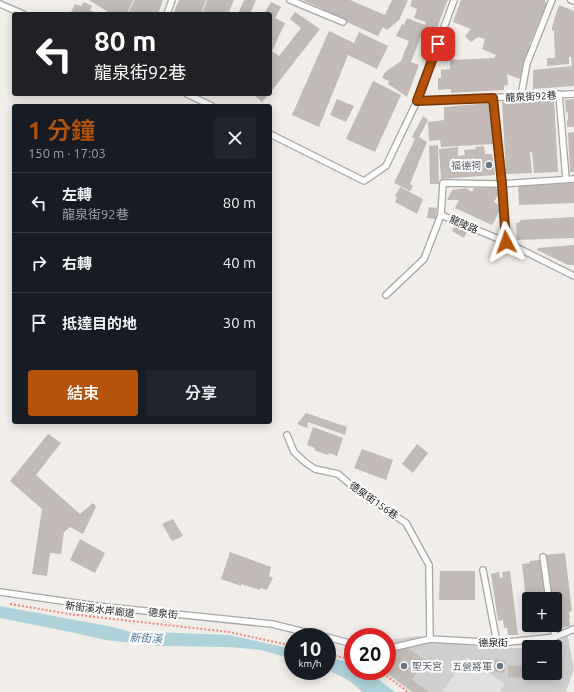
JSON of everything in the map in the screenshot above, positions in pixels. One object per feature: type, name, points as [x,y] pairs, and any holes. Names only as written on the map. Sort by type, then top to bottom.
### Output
[{"type":"lane","points":[[168,12],[172,0]]},
{"type":"lane","points":[[290,0],[343,22]]},
{"type":"lane","points":[[272,135],[364,181],[386,166],[417,101],[454,0]]},
{"type":"lane","points":[[521,96],[527,63],[552,0]]},
{"type":"lane","points":[[0,4],[18,12]]},
{"type":"lane","points":[[558,94],[566,179]]},
{"type":"lane","name":"龍泉街92巷","points":[[417,101],[574,94]]},
{"type":"lane","points":[[191,96],[208,104]]},
{"type":"lane","points":[[493,98],[502,184],[506,242]]},
{"type":"lane","points":[[386,295],[424,259],[441,215],[443,183],[502,184],[574,179]]},
{"type":"lane","name":"龍陵路","points":[[441,215],[506,242],[574,276]]},
{"type":"lane","name":"德泉街156巷","points":[[287,435],[294,452],[306,463],[315,469],[338,474],[358,491],[406,523],[430,565],[430,639]]},
{"type":"lane","points":[[543,557],[548,592]]},
{"type":"lane","points":[[483,570],[497,643]]},
{"type":"lane","name":"德泉街","points":[[0,592],[97,606],[272,624],[289,628]]},
{"type":"lane","name":"德泉街","points":[[396,647],[430,639],[497,643],[555,637],[574,628]]},
{"type":"lane","points":[[554,632],[555,637]]},
{"type":"path","name":"新街溪水岸廊道","points":[[8,603],[69,614],[229,632],[284,644]]},
{"type":"path","points":[[392,680],[408,692]]},
{"type":"shaded area","points":[[419,636],[430,641],[496,648],[522,648],[522,680],[562,680],[562,640],[560,640],[568,636],[574,669],[566,692],[411,692],[395,680],[396,639]]},
{"type":"shaded area","points":[[467,657],[505,684],[500,692],[442,692]]},
{"type":"water","name":"新街溪","points":[[0,606],[113,627],[138,634],[154,632],[229,635],[284,647],[284,656],[261,650],[229,647],[161,646],[105,640],[0,618]]},
{"type":"water","points":[[336,659],[344,661],[344,678],[337,674]]},
{"type":"water","points":[[348,680],[379,680],[395,692],[362,692]]},
{"type":"building","points":[[89,0],[133,0],[128,12],[108,12]]},
{"type":"building","points":[[134,0],[163,0],[159,12],[129,12]]},
{"type":"building","points":[[179,0],[206,0],[202,12],[174,12]]},
{"type":"building","points":[[207,0],[234,0],[229,12],[203,12]]},
{"type":"building","points":[[244,0],[256,0],[251,12],[239,12]]},
{"type":"building","points":[[303,0],[350,0],[385,15],[392,0],[408,0],[399,20],[387,30],[383,27],[378,36],[322,11],[323,9]]},
{"type":"building","points":[[412,0],[448,0],[434,35],[423,31],[411,62],[419,65],[407,97],[388,84],[389,81],[382,78],[385,72],[401,61],[409,41],[396,36],[402,24],[404,25],[407,18],[425,25],[426,22],[414,18],[417,9],[410,6]]},
{"type":"building","points":[[461,0],[545,0],[547,6],[529,45],[533,46],[520,79],[507,74],[508,85],[504,86],[504,90],[451,93],[451,89],[438,90],[438,78],[441,78],[441,70],[450,69],[450,60],[494,58],[496,55],[482,49],[485,39],[478,37],[471,42],[465,36],[471,29],[453,22]]},
{"type":"building","points":[[84,2],[92,6],[90,10],[94,12],[71,12],[75,4],[81,6]]},
{"type":"building","points":[[271,2],[281,7],[275,18],[285,23],[272,51],[272,12],[265,12]]},
{"type":"building","points":[[559,5],[574,11],[574,86],[533,89],[533,70],[572,66],[571,57],[569,57],[569,64],[547,66],[547,58],[555,58],[554,30],[552,31],[552,27]]},
{"type":"building","points":[[295,12],[320,29],[272,90],[272,51],[279,56],[301,28],[290,19]]},
{"type":"building","points":[[329,31],[354,43],[359,32],[388,46],[377,69],[348,55],[319,127],[292,115]]},
{"type":"building","points":[[373,81],[401,95],[375,152],[346,139]]},
{"type":"building","points":[[255,96],[267,96],[262,102]]},
{"type":"building","points":[[337,99],[354,106],[346,122],[330,115]]},
{"type":"building","points":[[554,99],[558,172],[534,173],[532,152],[530,152],[532,173],[506,174],[502,102]]},
{"type":"building","points":[[574,99],[574,127],[567,127],[568,112],[566,113],[565,100]]},
{"type":"building","points":[[489,103],[494,144],[441,147],[440,140],[429,141],[428,122],[444,120],[444,107]]},
{"type":"building","points":[[423,116],[428,120],[419,137],[427,142],[410,184],[413,186],[410,191],[394,183],[415,139],[412,137]]},
{"type":"building","points":[[574,132],[574,172],[570,172],[568,133]]},
{"type":"building","points":[[438,145],[439,184],[430,184],[429,146]]},
{"type":"building","points":[[484,146],[485,154],[492,154],[495,175],[441,179],[439,149],[458,147],[458,156],[465,155],[464,150],[476,149],[475,147]]},
{"type":"building","points":[[574,183],[574,203],[519,205],[518,186]]},
{"type":"building","points":[[400,187],[423,199],[417,214],[395,202],[397,197],[395,196]]},
{"type":"building","points":[[494,187],[500,191],[494,202],[502,207],[492,225],[455,208],[459,200],[447,200],[452,190],[466,188],[472,192],[474,188]]},
{"type":"building","points":[[429,207],[437,208],[436,219],[427,218]]},
{"type":"building","points":[[574,217],[574,238],[517,240],[516,223],[520,222],[520,220]]},
{"type":"building","points":[[455,225],[467,232],[464,238],[452,231]]},
{"type":"building","points":[[574,245],[574,265],[568,265],[537,250],[538,248]]},
{"type":"building","points":[[306,413],[347,427],[345,435],[308,422],[307,428],[297,424]]},
{"type":"building","points":[[313,427],[343,438],[337,456],[329,453],[328,455],[314,450],[315,448],[307,445]]},
{"type":"building","points":[[48,434],[61,443],[36,475],[80,514],[93,503],[96,507],[83,534],[70,527],[64,532],[61,554],[50,553],[47,576],[32,574],[42,509],[10,481]]},
{"type":"building","points":[[417,444],[428,453],[413,473],[402,464]]},
{"type":"building","points":[[362,449],[393,460],[386,480],[354,468]]},
{"type":"building","points":[[173,519],[183,536],[172,541],[162,524]]},
{"type":"building","points":[[80,539],[105,553],[95,573],[70,560]]},
{"type":"building","points":[[230,552],[271,567],[269,576],[273,578],[267,590],[261,588],[260,590],[241,584],[241,586],[221,579]]},
{"type":"building","points":[[565,553],[572,611],[569,612],[570,626],[562,628],[562,592],[550,592],[545,555]]},
{"type":"building","points":[[540,560],[545,592],[525,592],[522,564],[530,563],[529,561]]},
{"type":"building","points":[[440,571],[475,571],[475,600],[439,600]]},
{"type":"building","points":[[510,571],[518,635],[508,635],[507,628],[504,628],[503,620],[498,621],[491,574],[499,572],[500,578],[503,577],[502,572]]},
{"type":"building","name":"聖天宮","points":[[406,647],[425,660],[412,680],[429,692],[413,692],[396,679],[396,650]]},
{"type":"building","name":"五營將軍","points":[[495,659],[506,661],[504,673],[494,672]]},
{"type":"building","points":[[508,665],[522,666],[522,678],[508,677]]},
{"type":"place","name":"福德祠","points":[[489,165]]},
{"type":"place","name":"聖天宮","points":[[404,666]]},
{"type":"place","name":"五營將軍","points":[[500,666]]},
{"type":"route","points":[[438,44],[417,101],[493,98],[502,184],[506,242]]}]
